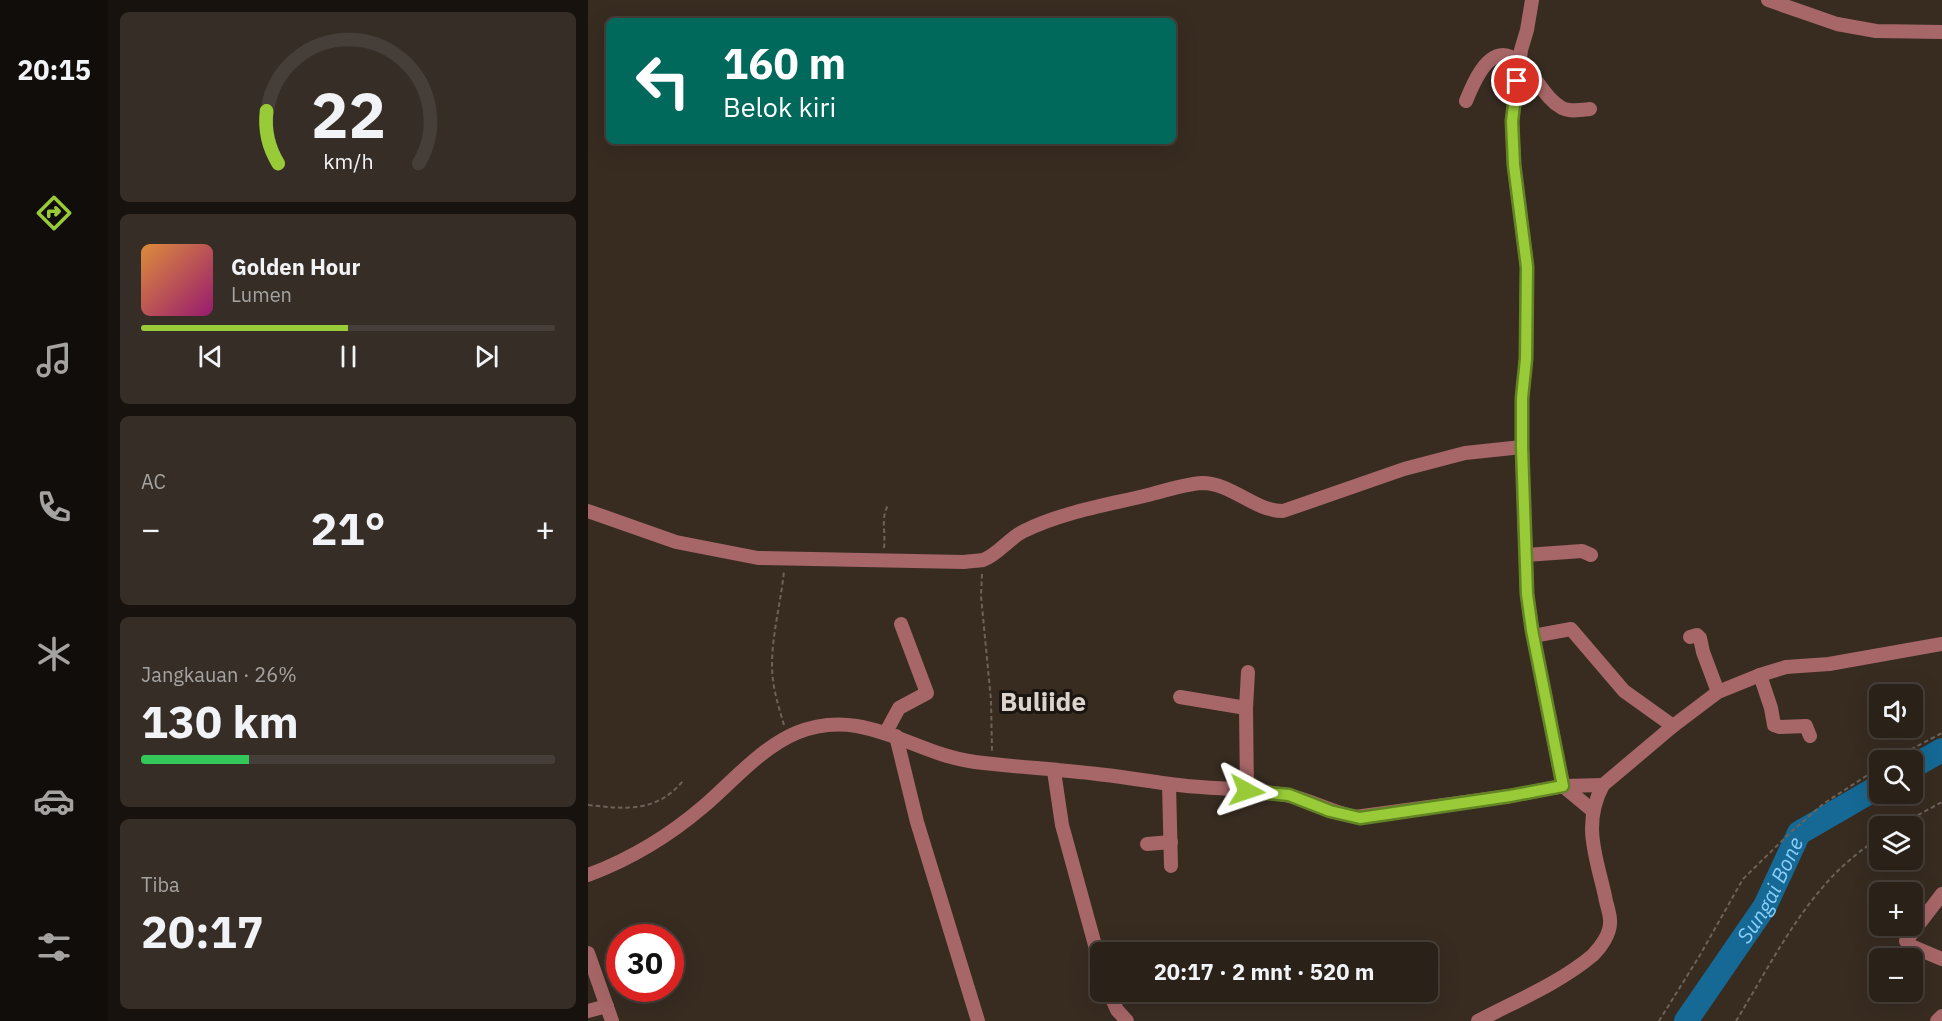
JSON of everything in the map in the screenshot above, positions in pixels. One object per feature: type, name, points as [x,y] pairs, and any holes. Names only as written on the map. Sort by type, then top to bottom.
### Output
[{"type":"street","points":[[1532,0],[1512,121],[1514,165],[1527,267],[1526,359],[1522,398],[1527,594],[1533,636],[1563,786],[1592,810]]},
{"type":"street","points":[[1767,0],[1837,24],[1876,31],[1942,32]]},
{"type":"street","points":[[1466,101],[1488,60],[1505,55],[1520,62],[1544,92],[1563,109],[1590,110]]},
{"type":"street","points":[[588,511],[699,548],[758,558],[964,562],[983,560],[1024,531],[1076,513],[1178,487],[1202,483],[1219,486],[1270,511],[1283,512],[1404,469],[1465,453],[1522,447]]},
{"type":"street","points":[[1526,555],[1582,551],[1591,555]]},
{"type":"street","points":[[901,624],[927,693],[899,708],[891,734],[978,1021]]},
{"type":"street","points":[[1533,636],[1571,629],[1623,690],[1672,726]]},
{"type":"street","points":[[1690,637],[1700,638],[1718,692]]},
{"type":"street","points":[[1478,1021],[1558,979],[1593,954],[1604,942],[1611,923],[1591,834],[1592,810],[1603,785],[1672,726],[1718,692],[1786,667],[1829,664],[1942,644]]},
{"type":"street","points":[[1247,791],[1248,672]]},
{"type":"street","points":[[1760,675],[1774,725],[1780,727],[1806,726],[1810,736]]},
{"type":"street","points":[[1180,697],[1246,708]]},
{"type":"street","points":[[588,875],[615,865],[656,842],[703,807],[773,746],[812,727],[826,725],[854,726],[891,734],[958,759],[1169,784],[1289,795],[1330,811],[1360,818],[1563,786],[1603,785]]},
{"type":"street","points":[[1054,771],[1062,825],[1094,942]]},
{"type":"street","points":[[1169,784],[1171,866]]},
{"type":"street","points":[[1147,844],[1172,842]]},
{"type":"street","points":[[1942,894],[1906,941],[1911,946],[1942,959]]},
{"type":"street","points":[[588,953],[612,1021]]},
{"type":"street","points":[[1113,1002],[1127,1021]]},
{"type":"street","points":[[588,1011],[607,1006]]},
{"type":"street","points":[[1937,1021],[1942,1016]]},
{"type":"path","points":[[882,560],[885,544],[884,517],[889,504]]},
{"type":"path","points":[[785,559],[772,665],[776,698],[787,738]]},
{"type":"path","points":[[983,560],[981,596],[991,700],[993,764]]},
{"type":"path","points":[[1910,750],[1942,733]]},
{"type":"path","points":[[1659,1021],[1743,879],[1823,804],[1869,774]]},
{"type":"path","points":[[588,805],[628,809],[642,807],[662,800],[683,782]]},
{"type":"path","points":[[1916,816],[1942,802]]},
{"type":"path","points":[[1736,1021],[1821,887],[1869,844]]},
{"type":"waterway","name":"Sungai Bone","points":[[1923,761],[1942,750]]},
{"type":"waterway","name":"Sungai Bone","points":[[1686,1021],[1765,906],[1799,833],[1869,792]]},
{"type":"district","name":"Buliide","points":[[1043,701]]},
{"type":"route","points":[[1247,791],[1289,795],[1330,811],[1360,818],[1563,786],[1541,680],[1527,594],[1522,447],[1527,267],[1514,165],[1512,121],[1517,81]]}]
